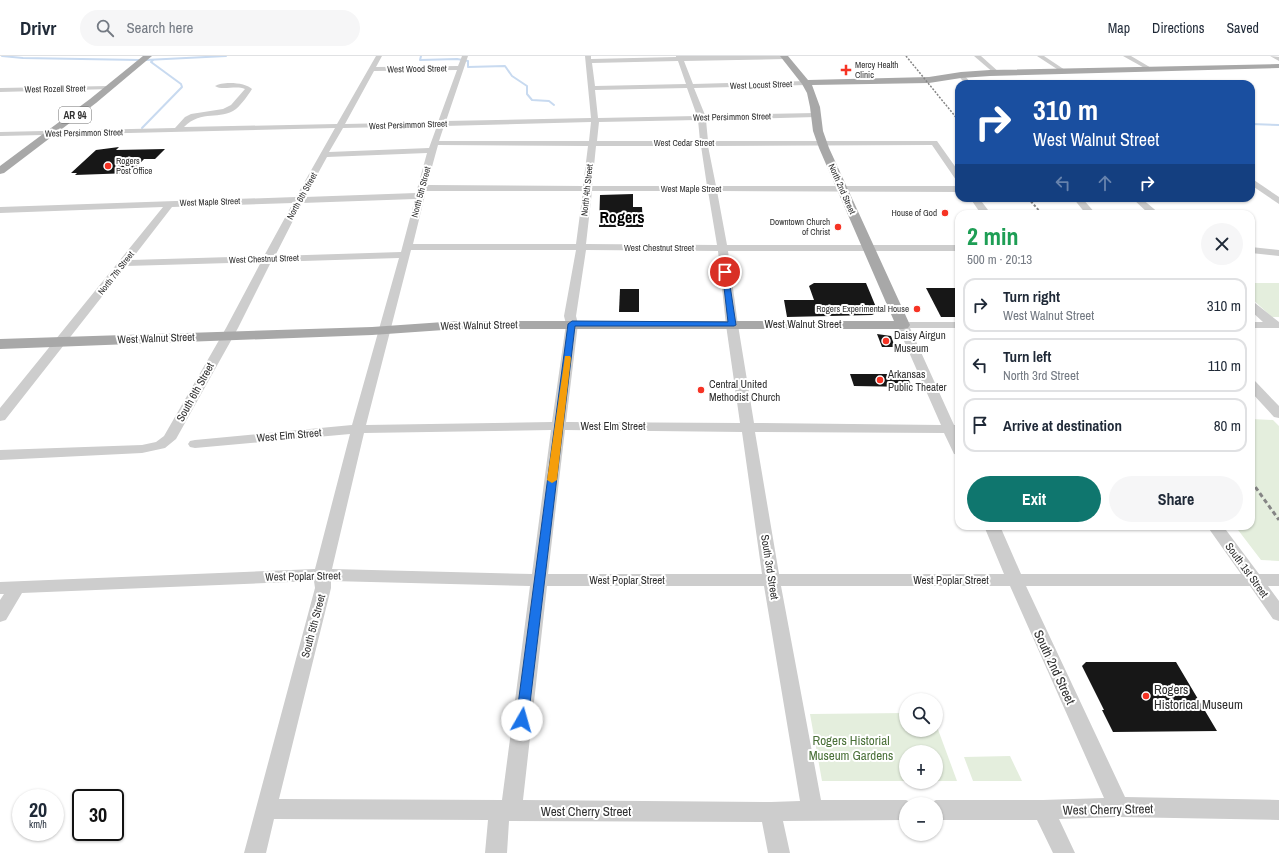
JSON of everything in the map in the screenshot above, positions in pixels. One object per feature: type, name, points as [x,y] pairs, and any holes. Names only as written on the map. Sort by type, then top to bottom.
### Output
[{"type":"main road","name":"AR 94","points":[[0,171],[109,88],[148,56]]},
{"type":"main road","name":"North 2nd Street","points":[[785,57],[806,83],[812,93],[818,131],[823,144],[903,324]]},
{"type":"main road","name":"West Locust Street","points":[[806,83],[929,80],[960,75],[998,73],[1279,66]]},
{"type":"main road","name":"West Walnut Street","points":[[0,344],[386,330],[458,325],[903,324]]},
{"type":"street","name":"North 6th Street","points":[[226,336],[232,328],[379,56]]},
{"type":"street","name":"North 5th Street","points":[[386,330],[433,146],[465,56]]},
{"type":"street","points":[[977,56],[998,73]]},
{"type":"street","points":[[1040,56],[1065,72]]},
{"type":"street","points":[[1126,56],[1150,69]]},
{"type":"street","points":[[1272,56],[1279,59]]},
{"type":"street","points":[[588,58],[785,57]]},
{"type":"street","name":"North 4th Street","points":[[496,853],[505,810],[540,580],[572,324],[570,316],[581,248],[595,120],[588,58]]},
{"type":"street","name":"South 3rd Street","points":[[679,58],[702,118],[704,142],[723,248],[732,325],[772,580],[812,810]]},
{"type":"street","name":"West Wood Street","points":[[372,69],[462,68]]},
{"type":"street","points":[[960,75],[965,80]]},
{"type":"street","name":"West Locust Street","points":[[592,88],[806,83]]},
{"type":"street","points":[[177,130],[188,119],[194,116],[225,111],[234,107],[249,89],[247,87],[238,86],[218,86]]},
{"type":"street","name":"West Rozell Street","points":[[0,90],[109,88]]},
{"type":"street","points":[[0,96],[10,90]]},
{"type":"street","name":"West Persimmon Street","points":[[0,134],[816,115]]},
{"type":"street","name":"West Cedar Street","points":[[325,155],[433,146],[704,142],[823,144],[934,143],[955,172]]},
{"type":"street","points":[[1255,184],[1279,201]]},
{"type":"street","name":"West Maple Street","points":[[0,210],[300,200],[421,192],[587,189],[955,189]]},
{"type":"street","points":[[1080,202],[1088,210]]},
{"type":"street","points":[[1141,202],[1150,210]]},
{"type":"street","name":"North 7th Street","points":[[0,417],[170,204]]},
{"type":"street","name":"West Chestnut Street","points":[[123,263],[268,259],[405,251],[581,248],[955,248]]},
{"type":"street","points":[[1255,250],[1275,253],[1279,260]]},
{"type":"street","points":[[1255,308],[1276,325]]},
{"type":"street","points":[[903,324],[954,429]]},
{"type":"street","name":"West Walnut Street","points":[[903,324],[955,325]]},
{"type":"street","points":[[1255,325],[1276,325]]},
{"type":"street","name":"South 5th Street","points":[[255,853],[267,809],[274,774],[323,588],[322,574],[358,429],[386,330]]},
{"type":"street","name":"South 6th Street","points":[[0,455],[142,449],[160,445],[169,439],[226,336]]},
{"type":"street","points":[[1255,388],[1279,414]]},
{"type":"street","name":"West Elm Street","points":[[195,444],[358,429],[559,426],[954,429]]},
{"type":"street","name":"South 2nd Street","points":[[994,530],[1015,580],[1119,807]]},
{"type":"street","name":"South 1st Street","points":[[1218,530],[1279,614]]},
{"type":"street","name":"West Poplar Street","points":[[0,588],[322,574],[540,580],[1279,580]]},
{"type":"street","points":[[0,615],[17,587]]},
{"type":"street","name":"West Cherry Street","points":[[943,810],[1043,810],[1119,807],[1279,810]]},
{"type":"street","name":"West Cherry Street","points":[[267,809],[771,812],[812,810],[899,810]]},
{"type":"street","points":[[1043,810],[1064,853]]},
{"type":"street","points":[[771,812],[779,853]]},
{"type":"green space","points":[[1255,283],[1279,283],[1279,317],[1272,317],[1255,302]]},
{"type":"green space","points":[[1255,419],[1273,420],[1279,426],[1279,561],[1261,560],[1238,530],[1255,530]]},
{"type":"green space","name":"Rogers Historial Museum Gardens","points":[[899,713],[899,737],[941,737],[957,781],[943,781],[943,745],[899,745],[899,781],[822,781],[810,714]]},
{"type":"green space","points":[[1010,756],[1022,781],[973,781],[964,757]]},
{"type":"building","name":"Rogers Post Office","points":[[119,147],[116,150],[165,149],[155,159],[144,159],[131,173],[75,175],[77,173],[71,173],[96,150]]},
{"type":"building","points":[[633,194],[633,207],[642,207],[643,227],[599,227],[600,195]]},
{"type":"building","points":[[814,283],[866,283],[878,312],[872,315],[787,317],[784,300],[814,300],[809,286]]},
{"type":"building","points":[[926,288],[955,288],[955,317],[941,317]]},
{"type":"building","points":[[620,289],[639,289],[639,312],[619,312]]},
{"type":"building","name":"Daisy Airgun Museum","points":[[877,334],[891,336],[895,347],[882,347]]},
{"type":"building","name":"Arkansas Public Theater","points":[[906,373],[912,387],[854,386],[850,374],[888,374]]},
{"type":"building","name":"Rogers Historical Museum","points":[[1086,662],[1176,662],[1217,731],[1113,732],[1102,710],[1104,710],[1082,666]]},
{"type":"waterway","points":[[2,56],[23,58],[140,60]]},
{"type":"waterway","points":[[146,60],[226,56]]},
{"type":"waterway","points":[[421,56],[420,60],[457,59],[468,61],[468,67],[505,66],[512,76],[527,86],[527,94],[532,100],[549,101],[554,105]]},
{"type":"waterway","points":[[142,128],[182,87],[181,84],[151,62],[153,60]]},
{"type":"waterway","points":[[1255,124],[1279,125]]},
{"type":"railway","points":[[906,56],[955,116]]},
{"type":"railway","points":[[1032,202],[1038,210]]},
{"type":"railway","points":[[1255,487],[1279,520]]},
{"type":"slow traffic","points":[[552,480],[567,358]]},
{"type":"place","name":"Mercy Health Clinic","points":[[846,70]]},
{"type":"place","name":"Rogers Post Office","points":[[108,166]]},
{"type":"place","name":"House of God","points":[[945,213]]},
{"type":"place","name":"Downtown Church of Christ","points":[[838,227]]},
{"type":"place","name":"Rogers Experimental House","points":[[917,309]]},
{"type":"place","name":"Daisy Airgun Museum","points":[[886,341]]},
{"type":"place","name":"Arkansas Public Theater","points":[[880,380]]},
{"type":"place","name":"Central United Methodist Church","points":[[701,390]]},
{"type":"place","name":"Rogers Historical Museum","points":[[1146,696]]},
{"type":"district","name":"Rogers","points":[[622,217]]},
{"type":"route","points":[[522,720],[572,324],[732,325],[725,272]]}]
